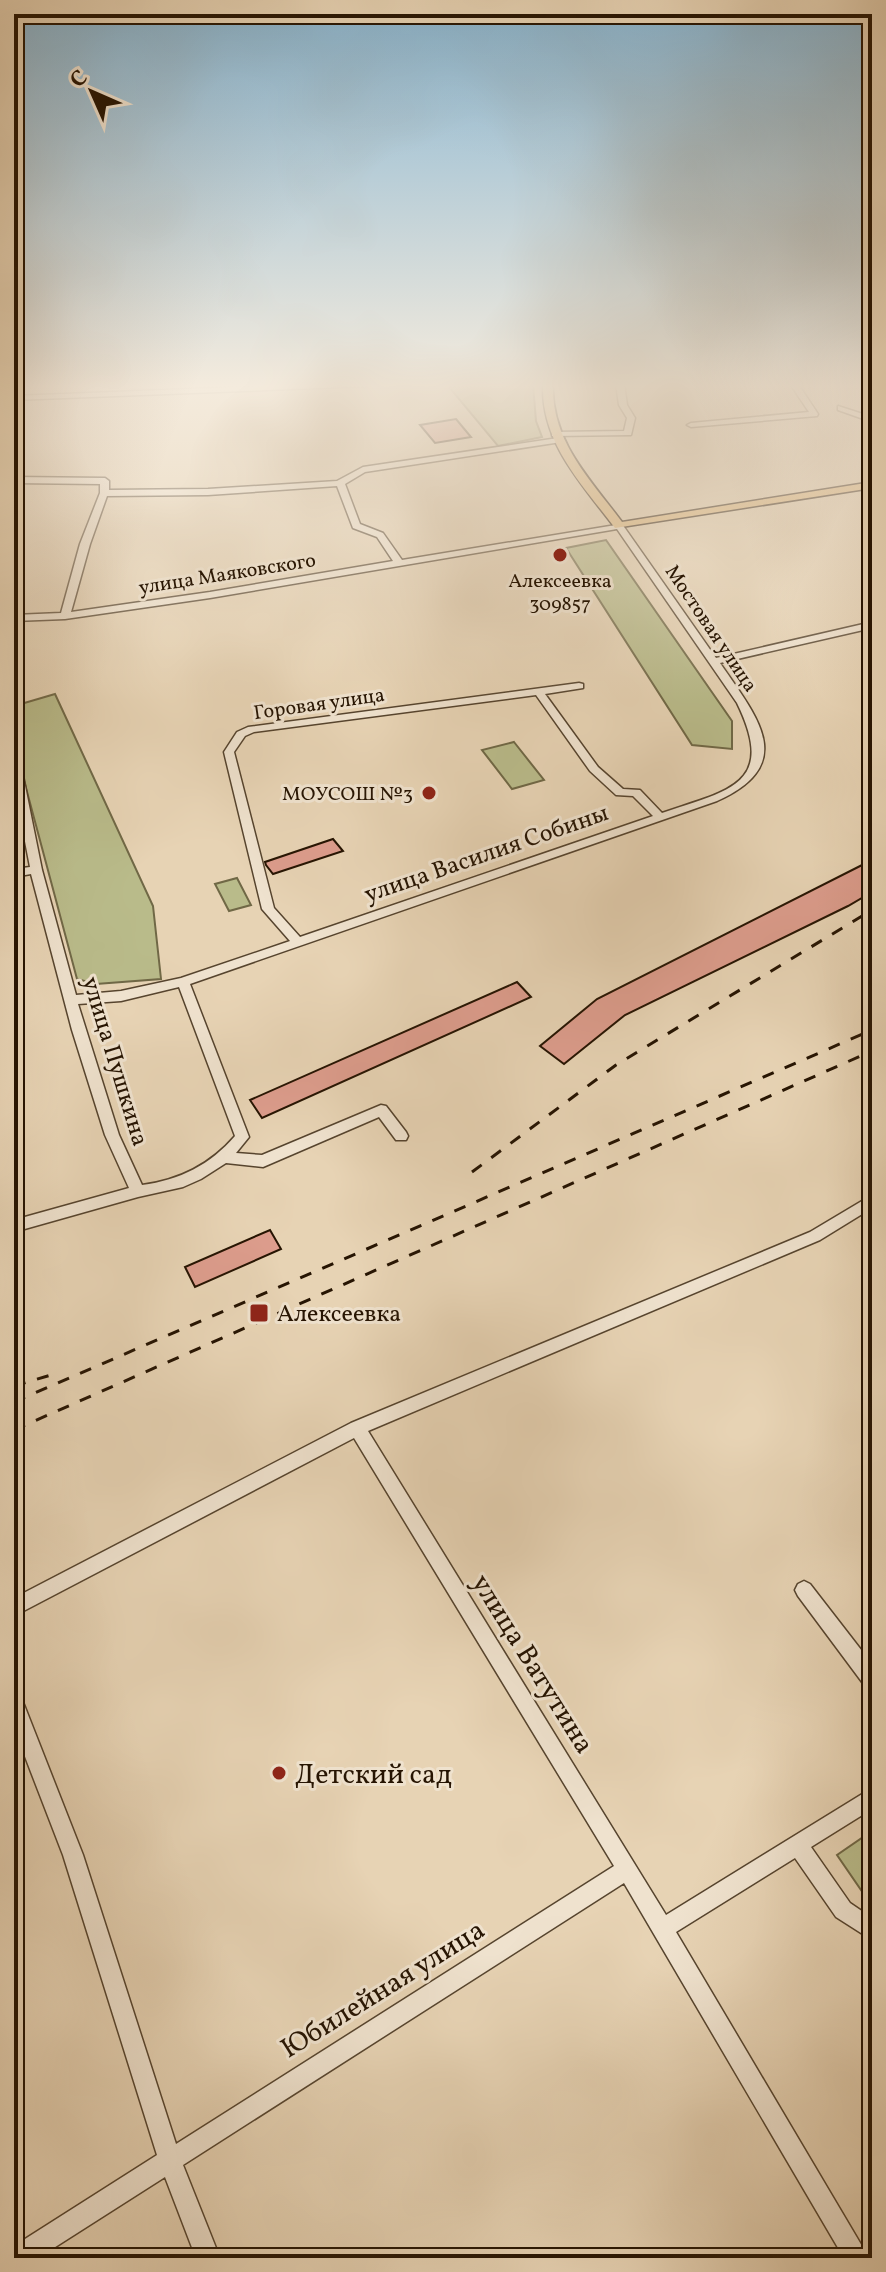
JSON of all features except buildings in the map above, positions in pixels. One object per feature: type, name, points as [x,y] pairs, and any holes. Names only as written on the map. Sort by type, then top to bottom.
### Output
[{"type":"main road","name":"Мостовая улица","points":[[594,490],[619,526]]},
{"type":"main road","name":"улица Маяковского","points":[[619,526],[841,490]]},
{"type":"street","points":[[65,616],[85,544],[104,493],[237,490]]},
{"type":"street","points":[[343,490],[356,526],[380,535],[399,563]]},
{"type":"street","name":"улица Маяковского","points":[[14,618],[65,616],[619,526]]},
{"type":"street","name":"Мостовая улица","points":[[619,526],[756,728]]},
{"type":"street","points":[[713,662],[872,625]]},
{"type":"street","name":"Горовая улица","points":[[297,941],[268,909],[260,885],[229,752],[241,734],[252,729],[579,686]]},
{"type":"street","points":[[539,692],[594,769],[620,793],[636,792],[646,799],[660,817]]},
{"type":"street","name":"улица Василия Собины","points":[[73,1000],[121,996],[183,982],[735,791],[755,773],[761,749],[756,728]]},
{"type":"street","name":"улица Пушкина","points":[[14,756],[36,870],[73,1000],[112,1135],[138,1191]]},
{"type":"street","points":[[14,873],[36,870]]},
{"type":"street","points":[[14,1226],[195,1177],[226,1158],[242,1137],[183,982]]},
{"type":"street","points":[[226,1158],[263,1161],[381,1110],[401,1136]]},
{"type":"street","points":[[14,1607],[357,1428],[815,1236],[872,1201]]},
{"type":"street","name":"улица Ватутина","points":[[357,1428],[627,1869],[857,2258]]},
{"type":"street","points":[[804,1590],[872,1679]]},
{"type":"street","points":[[14,1704],[73,1855],[169,2157],[208,2258]]},
{"type":"street","points":[[662,1929],[872,1798]]},
{"type":"street","points":[[797,1844],[843,1910],[872,1930]]},
{"type":"street","name":"Юбилейная улица","points":[[17,2258],[169,2157],[627,1869]]},
{"type":"green space","points":[[606,540],[732,721],[732,749],[692,745],[566,548]]},
{"type":"green space","points":[[55,694],[153,906],[161,979],[96,984],[77,979],[14,743],[14,706]]},
{"type":"green space","points":[[514,742],[544,780],[512,789],[482,750]]},
{"type":"green space","points":[[237,878],[251,905],[229,911],[215,884]]},
{"type":"green space","points":[[872,1831],[872,1906],[837,1855]]},
{"type":"railway","points":[[472,1172],[616,1065],[872,910]]},
{"type":"railway","points":[[14,1402],[872,1030]]},
{"type":"railway","points":[[14,1430],[872,1051]]},
{"type":"railway","points":[[14,1386],[51,1375]]},
{"type":"place","name":"Алексеевка 309857","points":[[560,555]]},
{"type":"place","name":"МОУСОШ №3","points":[[429,793]]},
{"type":"place","name":"Алексеевка","points":[[259,1313]]},
{"type":"place","name":"Детский сад","points":[[279,1773]]}]
